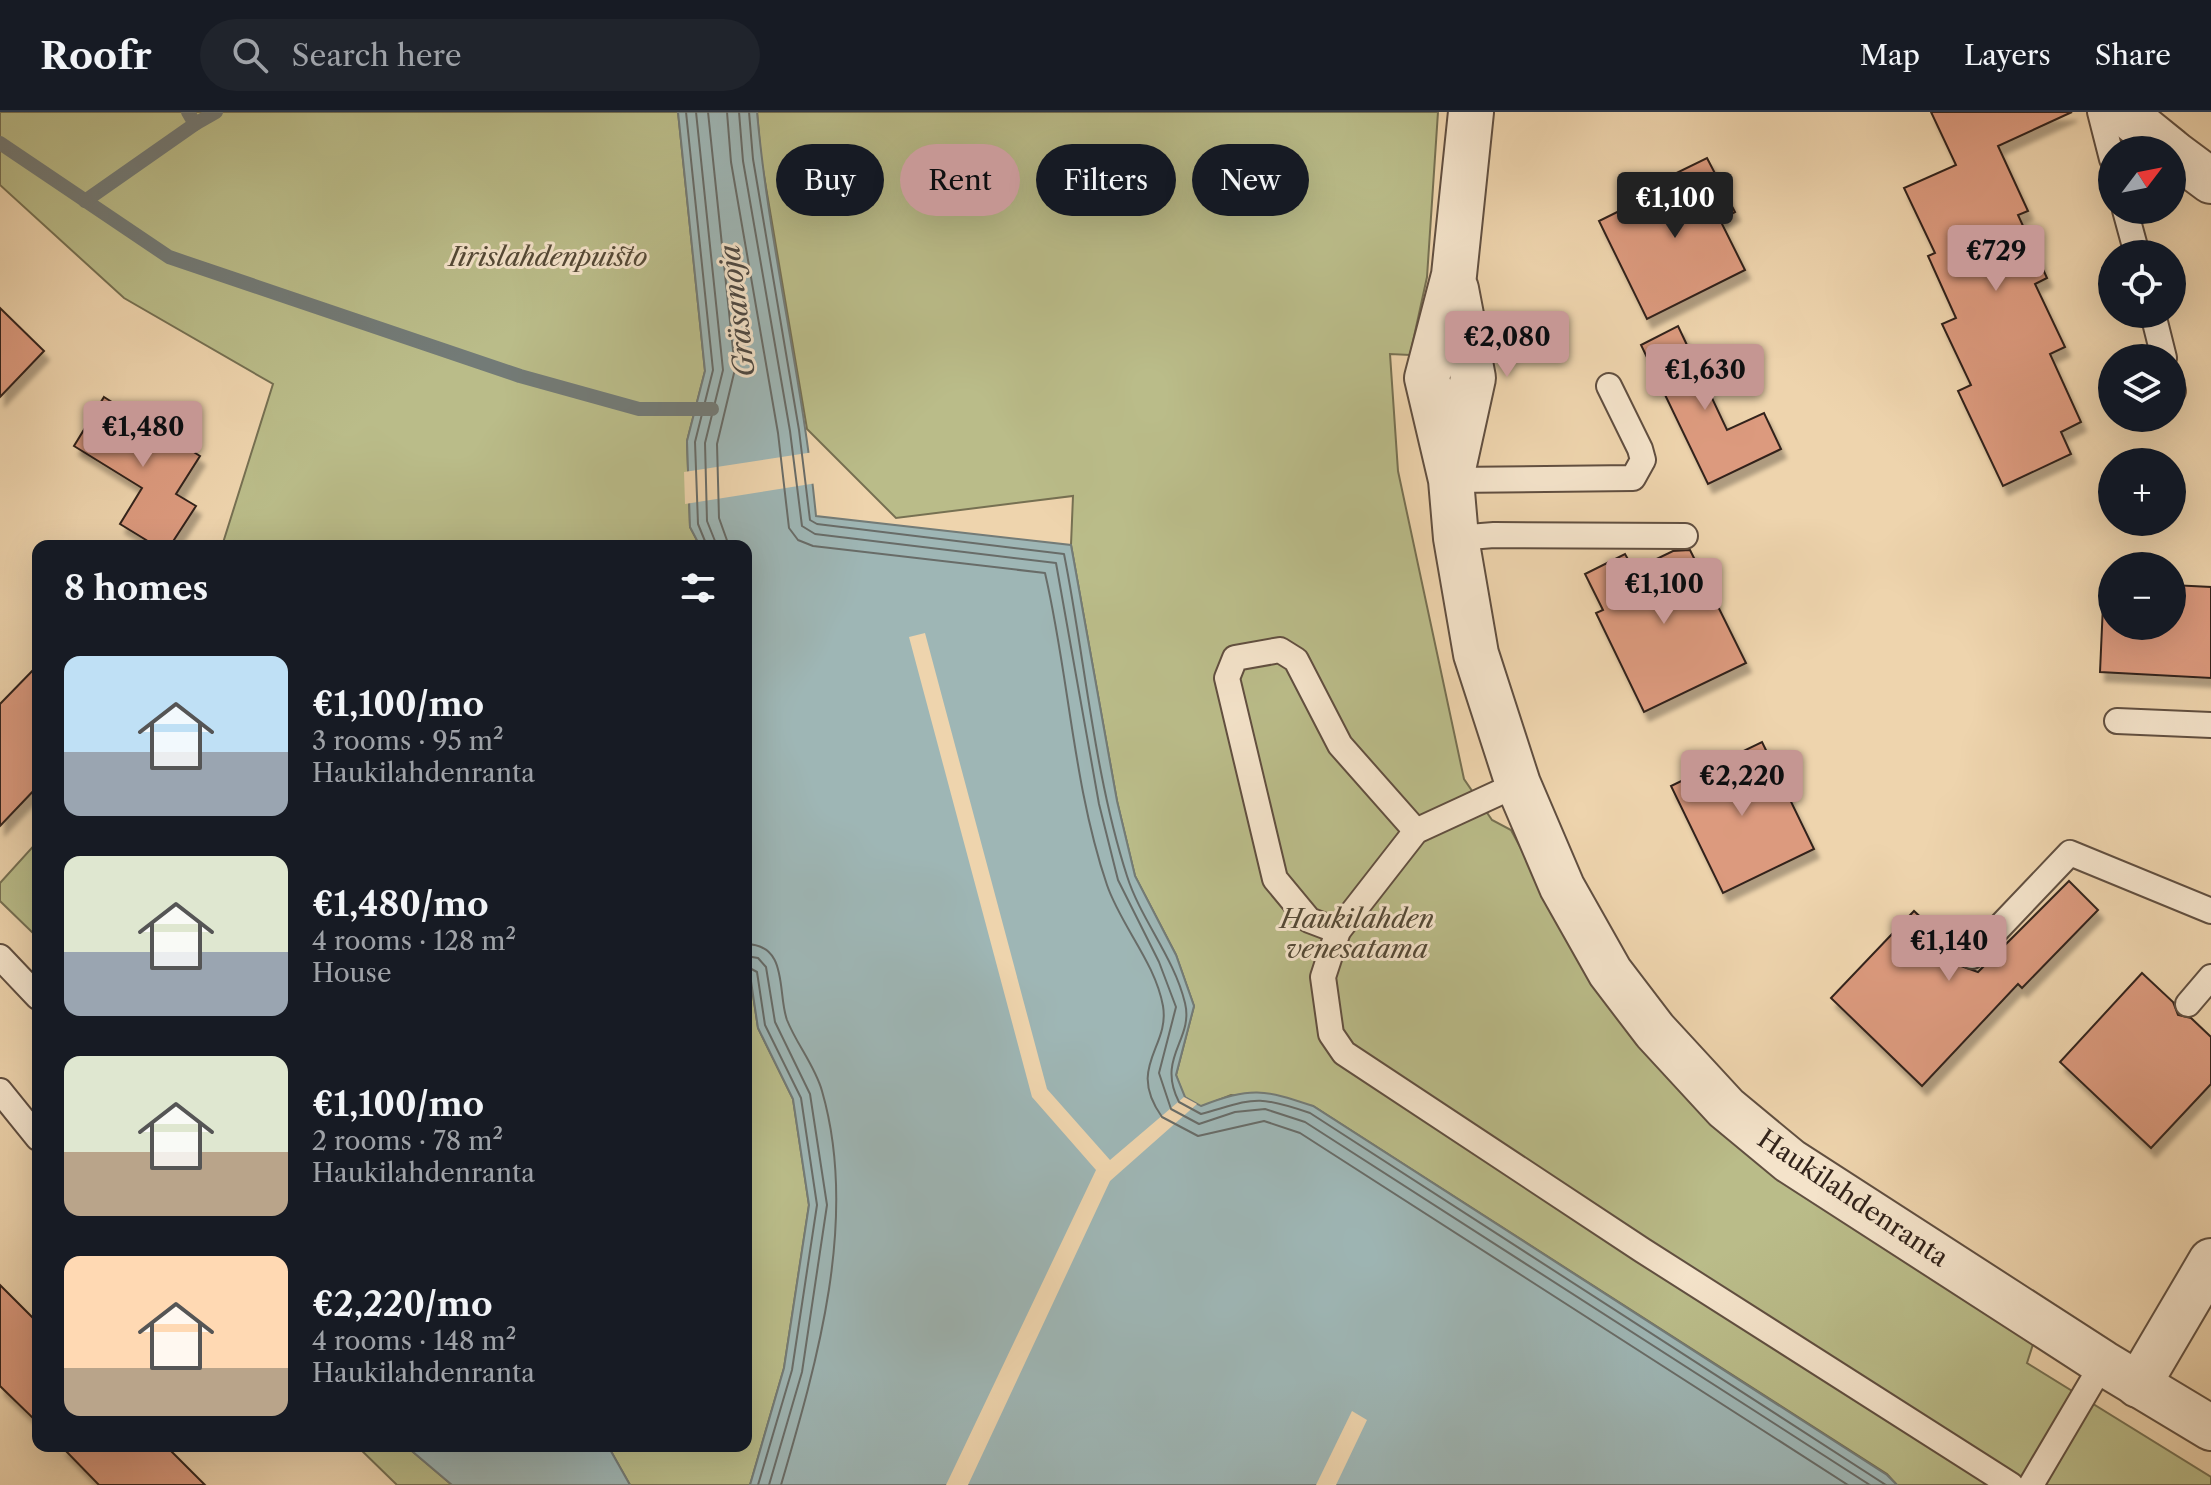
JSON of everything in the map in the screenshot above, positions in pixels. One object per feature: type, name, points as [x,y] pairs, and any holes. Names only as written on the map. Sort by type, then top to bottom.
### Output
[{"type":"street","name":"Haukilahdenranta","points":[[1471,112],[1454,275],[1473,378],[1451,480],[1456,538],[1476,654],[1518,784],[1562,887],[1610,972],[1655,1031],[1726,1108],[1790,1161],[2120,1374],[2211,1428]]},
{"type":"street","points":[[2123,112],[2153,136]]},
{"type":"street","points":[[2186,162],[2211,181]]},
{"type":"street","points":[[2120,1374],[2211,1261]]},
{"type":"lane","points":[[2100,112],[2106,136]]},
{"type":"lane","points":[[1451,480],[1633,478],[1643,460],[1609,386]]},
{"type":"lane","points":[[1456,538],[1494,535],[1685,536]]},
{"type":"lane","points":[[1338,931],[1309,920],[1275,879],[1227,678],[1235,658],[1280,650],[1296,660],[1340,745],[1416,831]]},
{"type":"lane","points":[[2117,721],[2211,725]]},
{"type":"lane","points":[[1518,784],[1416,831],[1338,931],[1323,977],[1331,1034],[1344,1053],[1642,1250],[2011,1485]]},
{"type":"lane","points":[[1972,956],[2070,853],[2211,911]]},
{"type":"lane","points":[[0,957],[32,991]]},
{"type":"lane","points":[[2188,1004],[2211,977]]},
{"type":"lane","points":[[0,1091],[32,1131]]},
{"type":"lane","points":[[2031,1485],[2120,1374]]},
{"type":"green space","name":"Iirislahdenpuisto","points":[[0,112],[678,112],[705,371],[687,441],[690,527],[697,540],[224,540],[273,384],[124,298],[0,185]]},
{"type":"green space","name":"Haukilahden venesatama","points":[[757,112],[1438,112],[1427,277],[1410,355],[1390,354],[1398,471],[1464,779],[1492,820],[1511,830],[1573,945],[1658,1060],[2035,1338],[2027,1363],[2211,1477],[2211,1485],[1897,1485],[1887,1474],[1313,1106],[1231,1095],[1201,1107],[1184,1097],[1176,1075],[1194,1006],[1176,955],[1135,876],[1117,801],[1071,545],[1073,496],[896,518],[807,429],[761,158]]},
{"type":"green space","points":[[32,848],[32,932],[0,901],[0,883]]},
{"type":"green space","points":[[752,988],[758,1028],[793,1099],[809,1205],[784,1368],[750,1485],[630,1485],[611,1452],[752,1452]]},
{"type":"green space","points":[[363,1452],[413,1452],[452,1485],[397,1485]]},
{"type":"water","name":"Gräsanoja","points":[[678,112],[757,112],[769,213],[803,414],[816,516],[1071,545],[1117,801],[1135,876],[1176,955],[1194,1006],[1176,1075],[1185,1097],[1201,1106],[1257,1092],[1313,1106],[1887,1475],[1897,1485],[750,1485],[784,1368],[809,1205],[793,1099],[758,1028],[752,988],[752,540],[697,540],[690,527],[687,441],[705,371]]},
{"type":"water","points":[[413,1452],[611,1452],[630,1485],[452,1485]]},
{"type":"pier","points":[[814,452],[817,483],[685,504],[684,472]]},
{"type":"pier","points":[[925,633],[1047,1089],[1110,1160],[1184,1097],[1197,1104],[1110,1181],[968,1485],[946,1485],[1096,1170],[1032,1097],[909,637]]},
{"type":"pier","points":[[1352,1411],[1367,1420],[1336,1485],[1316,1485]]},
{"type":"building","points":[[1931,112],[2072,112],[1998,146],[2028,211],[2018,215],[2047,278],[2035,284],[2065,347],[2050,354],[2081,422],[2061,432],[2071,454],[2003,486],[1958,391],[1971,385],[1942,324],[1956,318],[1928,256],[1935,253],[1904,188],[1956,165]]},
{"type":"building","points":[[1707,158],[1735,212],[1720,220],[1745,270],[1647,319],[1599,221],[1660,191],[1656,183]]},
{"type":"building","points":[[0,308],[44,351],[0,397]]},
{"type":"building","points":[[1678,326],[1727,430],[1764,413],[1781,449],[1708,484],[1641,345]]},
{"type":"building","points":[[104,397],[153,428],[169,423],[176,441],[200,456],[176,494],[196,506],[174,540],[146,540],[120,524],[142,488],[74,446]]},
{"type":"building","points":[[1690,550],[1746,663],[1644,712],[1596,613],[1603,610],[1585,574],[1625,554],[1634,570],[1673,551]]},
{"type":"building","points":[[2186,586],[2211,587],[2211,678],[2100,672],[2101,640],[2186,640]]},
{"type":"building","points":[[32,671],[32,792],[0,826],[0,704]]},
{"type":"building","points":[[1762,742],[1814,849],[1723,893],[1671,786]]},
{"type":"building","points":[[2069,881],[2098,910],[2022,988],[2018,984],[1922,1086],[1831,998],[1914,911],[1958,952],[1961,966],[1978,972]]},
{"type":"building","points":[[2142,973],[2173,1002],[2178,1015],[2191,1018],[2211,1037],[2211,1084],[2151,1148],[2060,1062]]},
{"type":"building","points":[[0,1285],[32,1317],[32,1417],[0,1386]]},
{"type":"building","points":[[67,1452],[172,1452],[205,1485],[99,1485]]},
{"type":"waterway","points":[[85,201],[195,124],[188,112]]},
{"type":"waterway","points":[[195,124],[216,112]]},
{"type":"waterway","points":[[0,143],[169,257],[520,376],[639,409],[712,409]]}]
